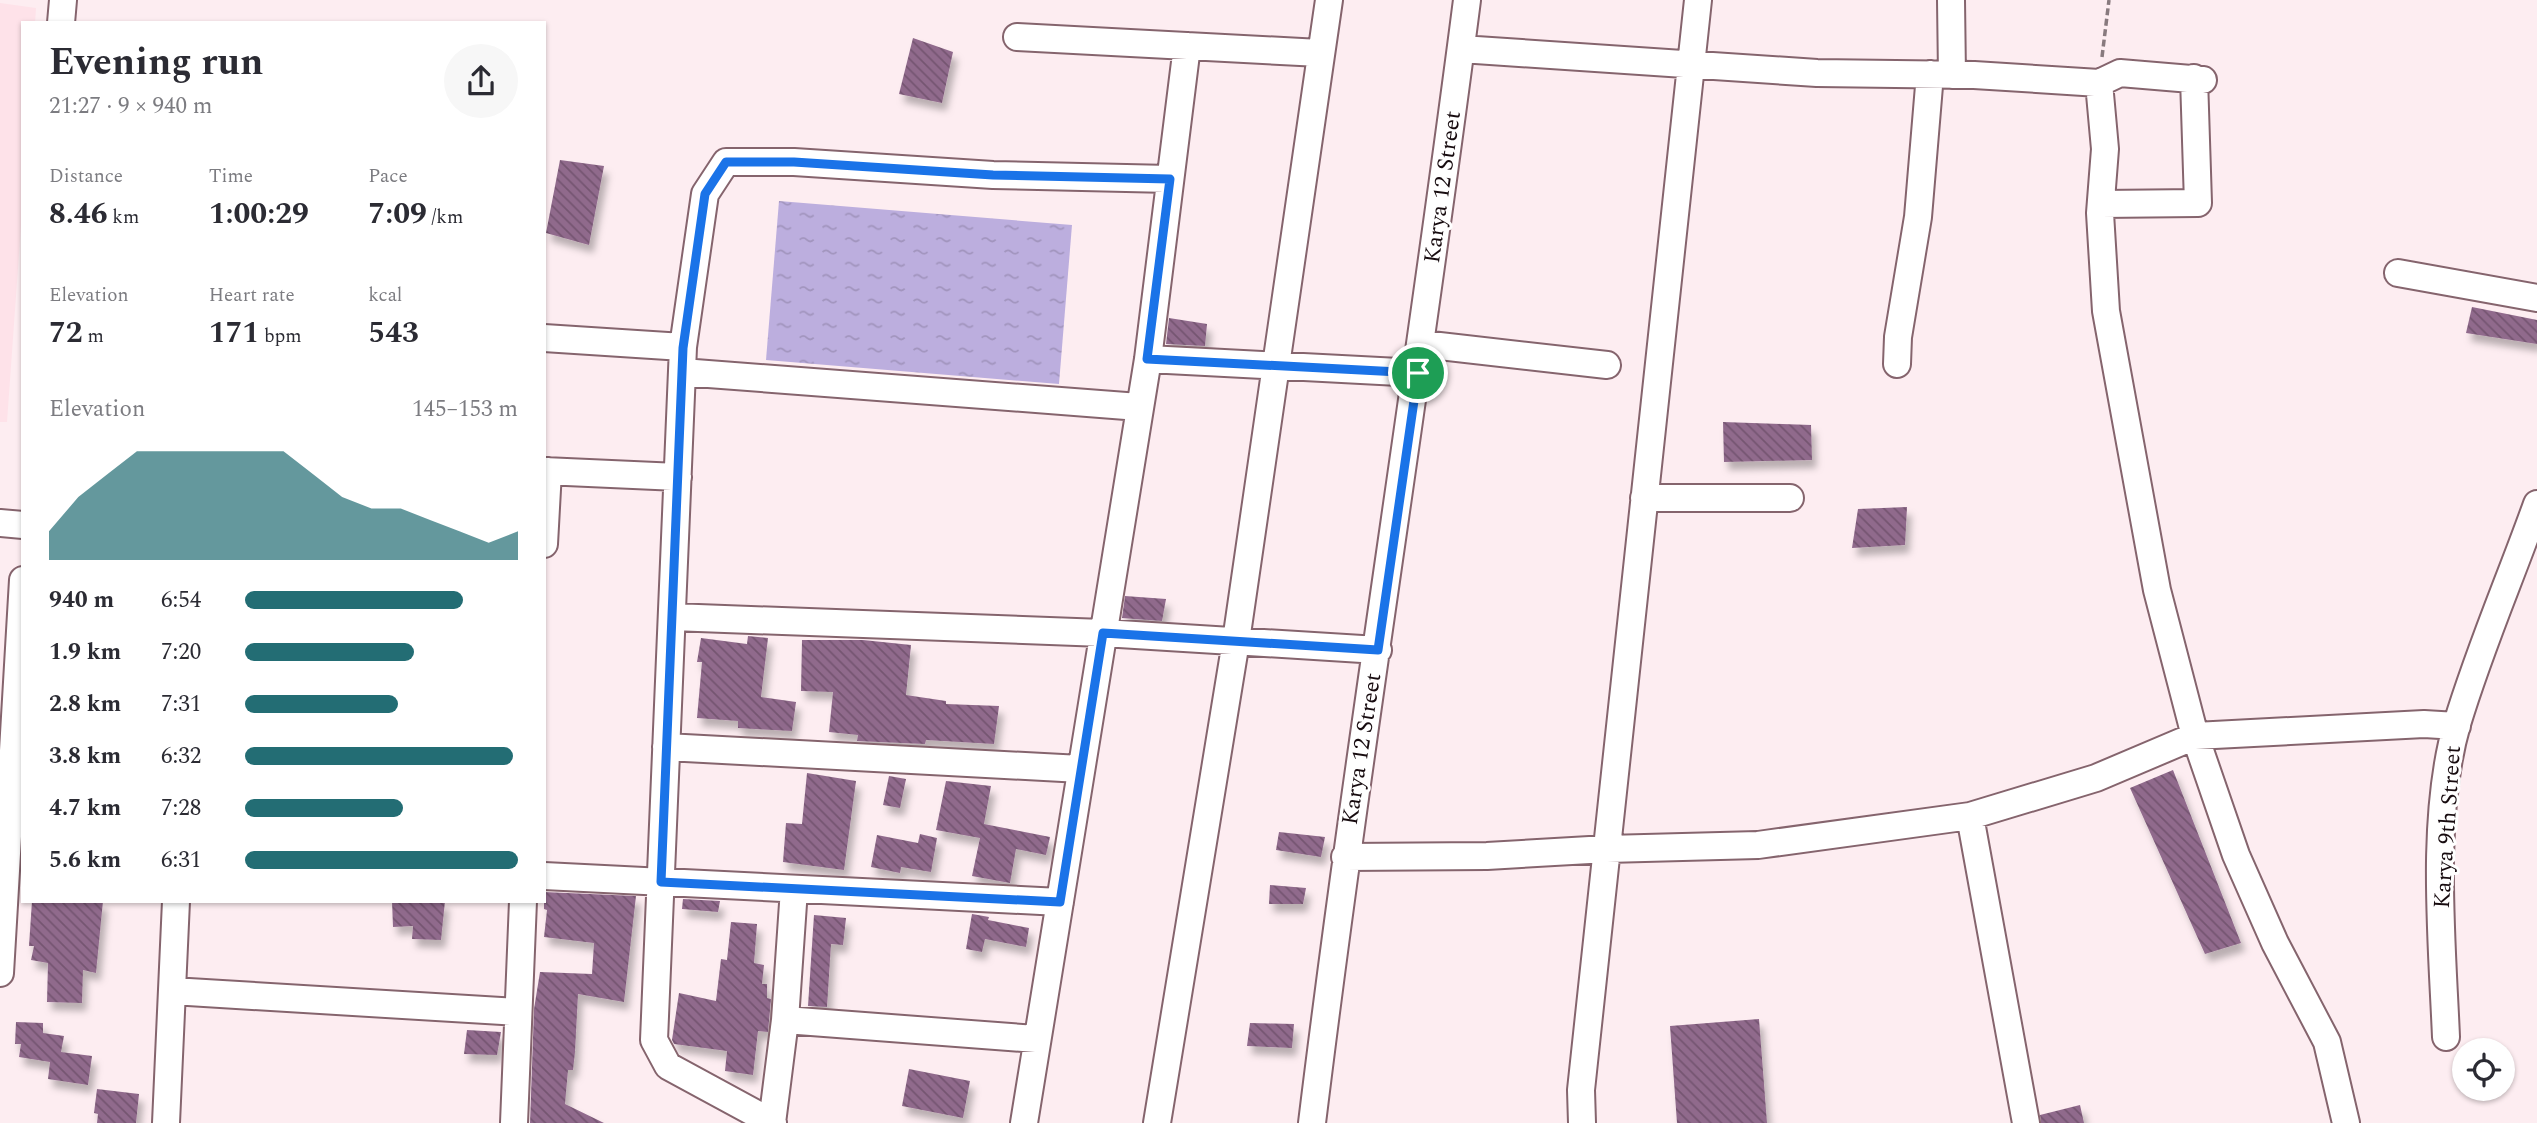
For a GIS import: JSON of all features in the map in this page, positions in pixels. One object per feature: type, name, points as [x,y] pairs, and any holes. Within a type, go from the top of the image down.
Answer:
[{"type":"street","points":[[61,21],[63,0]]},
{"type":"street","points":[[1157,1123],[1236,641],[1329,0]]},
{"type":"street","name":"Karya 12 Street","points":[[1312,1123],[1345,857],[1418,373],[1467,0]]},
{"type":"street","points":[[1582,1123],[1581,1090],[1698,0]]},
{"type":"street","points":[[1897,364],[1898,337],[1951,0]]},
{"type":"street","points":[[1017,37],[1320,53]]},
{"type":"street","points":[[1024,1123],[1147,359],[1187,46]]},
{"type":"street","points":[[1461,49],[1817,74],[1941,75],[2099,83],[2120,73],[2199,79],[2198,203],[2101,204]]},
{"type":"street","points":[[2099,83],[2105,149],[2101,204],[2106,311],[2157,590],[2195,736],[2242,868],[2275,943],[2327,1042],[2346,1123]]},
{"type":"street","points":[[794,889],[785,1020],[772,1123],[668,1066],[654,1040],[683,360],[705,194],[726,162],[794,162],[993,175],[1170,179]]},
{"type":"street","points":[[2398,273],[2537,298]]},
{"type":"street","points":[[546,338],[683,360],[1139,407]]},
{"type":"street","points":[[1422,344],[1607,365]]},
{"type":"street","points":[[1147,359],[1418,373]]},
{"type":"street","points":[[546,471],[678,477]]},
{"type":"street","points":[[1644,498],[1790,498]]},
{"type":"street","name":"Karya 9th Street","points":[[2446,1037],[2440,875],[2447,783],[2457,726],[2537,504]]},
{"type":"street","points":[[0,523],[21,525]]},
{"type":"street","points":[[672,617],[1103,633],[1378,650]]},
{"type":"street","points":[[0,973],[10,878],[21,626]]},
{"type":"street","points":[[1345,857],[1487,856],[1607,849],[1758,845],[1970,816],[2096,778],[2195,736],[2424,724],[2457,726]]},
{"type":"street","points":[[666,747],[1082,769]]},
{"type":"street","points":[[1970,816],[2026,1123]]},
{"type":"street","points":[[546,876],[1060,902]]},
{"type":"street","points":[[167,1123],[176,903]]},
{"type":"street","points":[[514,1123],[523,903]]},
{"type":"street","points":[[172,991],[517,1012]]},
{"type":"street","points":[[785,1020],[1036,1039]]},
{"type":"path","points":[[2099,83],[2109,0]]},
{"type":"shaded area","points":[[0,3],[36,8],[35,21],[21,21],[21,226],[7,422],[0,422]]},
{"type":"water","points":[[779,201],[1072,225],[1059,384],[766,360]]},
{"type":"building","points":[[913,38],[953,52],[942,103],[899,94]]},
{"type":"building","points":[[560,160],[604,166],[589,245],[546,233]]},
{"type":"building","points":[[2472,307],[2537,320],[2537,344],[2466,333]]},
{"type":"building","points":[[1169,318],[1207,324],[1205,346],[1166,344]]},
{"type":"building","points":[[1723,422],[1811,425],[1812,460],[1724,462]]},
{"type":"building","points":[[1907,507],[1905,545],[1852,548],[1858,509]]},
{"type":"building","points":[[1125,596],[1166,599],[1162,621],[1122,618]]},
{"type":"building","points":[[748,636],[768,638],[761,697],[796,702],[792,731],[738,728],[738,721],[697,718],[702,662],[697,662],[701,638],[747,644]]},
{"type":"building","points":[[802,640],[863,640],[911,645],[906,695],[946,701],[946,704],[999,706],[994,744],[926,740],[925,744],[857,741],[858,735],[829,732],[833,692],[801,691]]},
{"type":"building","points":[[2173,770],[2241,943],[2205,954],[2130,788]]},
{"type":"building","points":[[807,773],[856,781],[844,870],[783,862],[786,823],[802,824]]},
{"type":"building","points":[[889,776],[906,779],[900,808],[883,805]]},
{"type":"building","points":[[946,781],[991,786],[984,824],[1050,837],[1046,855],[1016,849],[1010,883],[972,876],[980,838],[936,830]]},
{"type":"building","points":[[1279,832],[1325,837],[1321,857],[1276,850]]},
{"type":"building","points":[[920,834],[937,838],[931,872],[901,867],[900,873],[871,867],[877,835],[918,843]]},
{"type":"building","points":[[1270,885],[1306,888],[1303,904],[1269,904]]},
{"type":"building","points":[[546,892],[636,896],[624,1002],[578,994],[573,1070],[568,1070],[565,1104],[604,1123],[530,1123],[534,1009],[540,972],[592,974],[594,943],[544,937],[547,910],[544,909]]},
{"type":"building","points":[[683,899],[720,901],[718,912],[682,909]]},
{"type":"building","points":[[32,903],[103,903],[96,973],[83,970],[82,1003],[47,1002],[48,963],[31,960],[34,946],[29,946]]},
{"type":"building","points":[[392,903],[445,903],[441,940],[412,939],[413,926],[393,927]]},
{"type":"building","points":[[972,914],[1029,928],[1026,947],[985,939],[982,952],[966,949]]},
{"type":"building","points":[[814,915],[846,918],[843,945],[831,944],[827,1007],[808,1006]]},
{"type":"building","points":[[731,922],[757,924],[754,963],[764,965],[762,984],[767,984],[767,998],[771,999],[768,1032],[758,1031],[753,1075],[725,1071],[727,1051],[674,1044],[672,1040],[679,993],[716,1001],[721,959],[727,960]]},
{"type":"building","points":[[1759,1019],[1767,1123],[1677,1123],[1670,1026]]},
{"type":"building","points":[[16,1022],[43,1023],[43,1033],[64,1036],[61,1052],[92,1056],[88,1085],[48,1079],[50,1062],[19,1057],[21,1044],[15,1044]]},
{"type":"building","points":[[1250,1023],[1294,1024],[1292,1048],[1247,1046]]},
{"type":"building","points":[[467,1030],[501,1032],[497,1055],[464,1054]]},
{"type":"building","points":[[909,1069],[970,1081],[963,1118],[902,1106]]},
{"type":"building","points":[[97,1089],[139,1094],[136,1123],[97,1123],[98,1114],[94,1113]]},
{"type":"building","points":[[2080,1105],[2084,1123],[2041,1123],[2040,1115]]},
{"type":"route","points":[[726,162],[794,162],[993,175],[1170,179],[1147,359],[1418,373],[1378,650],[1103,633],[1060,902],[661,882],[683,348],[705,194],[726,162]]}]
